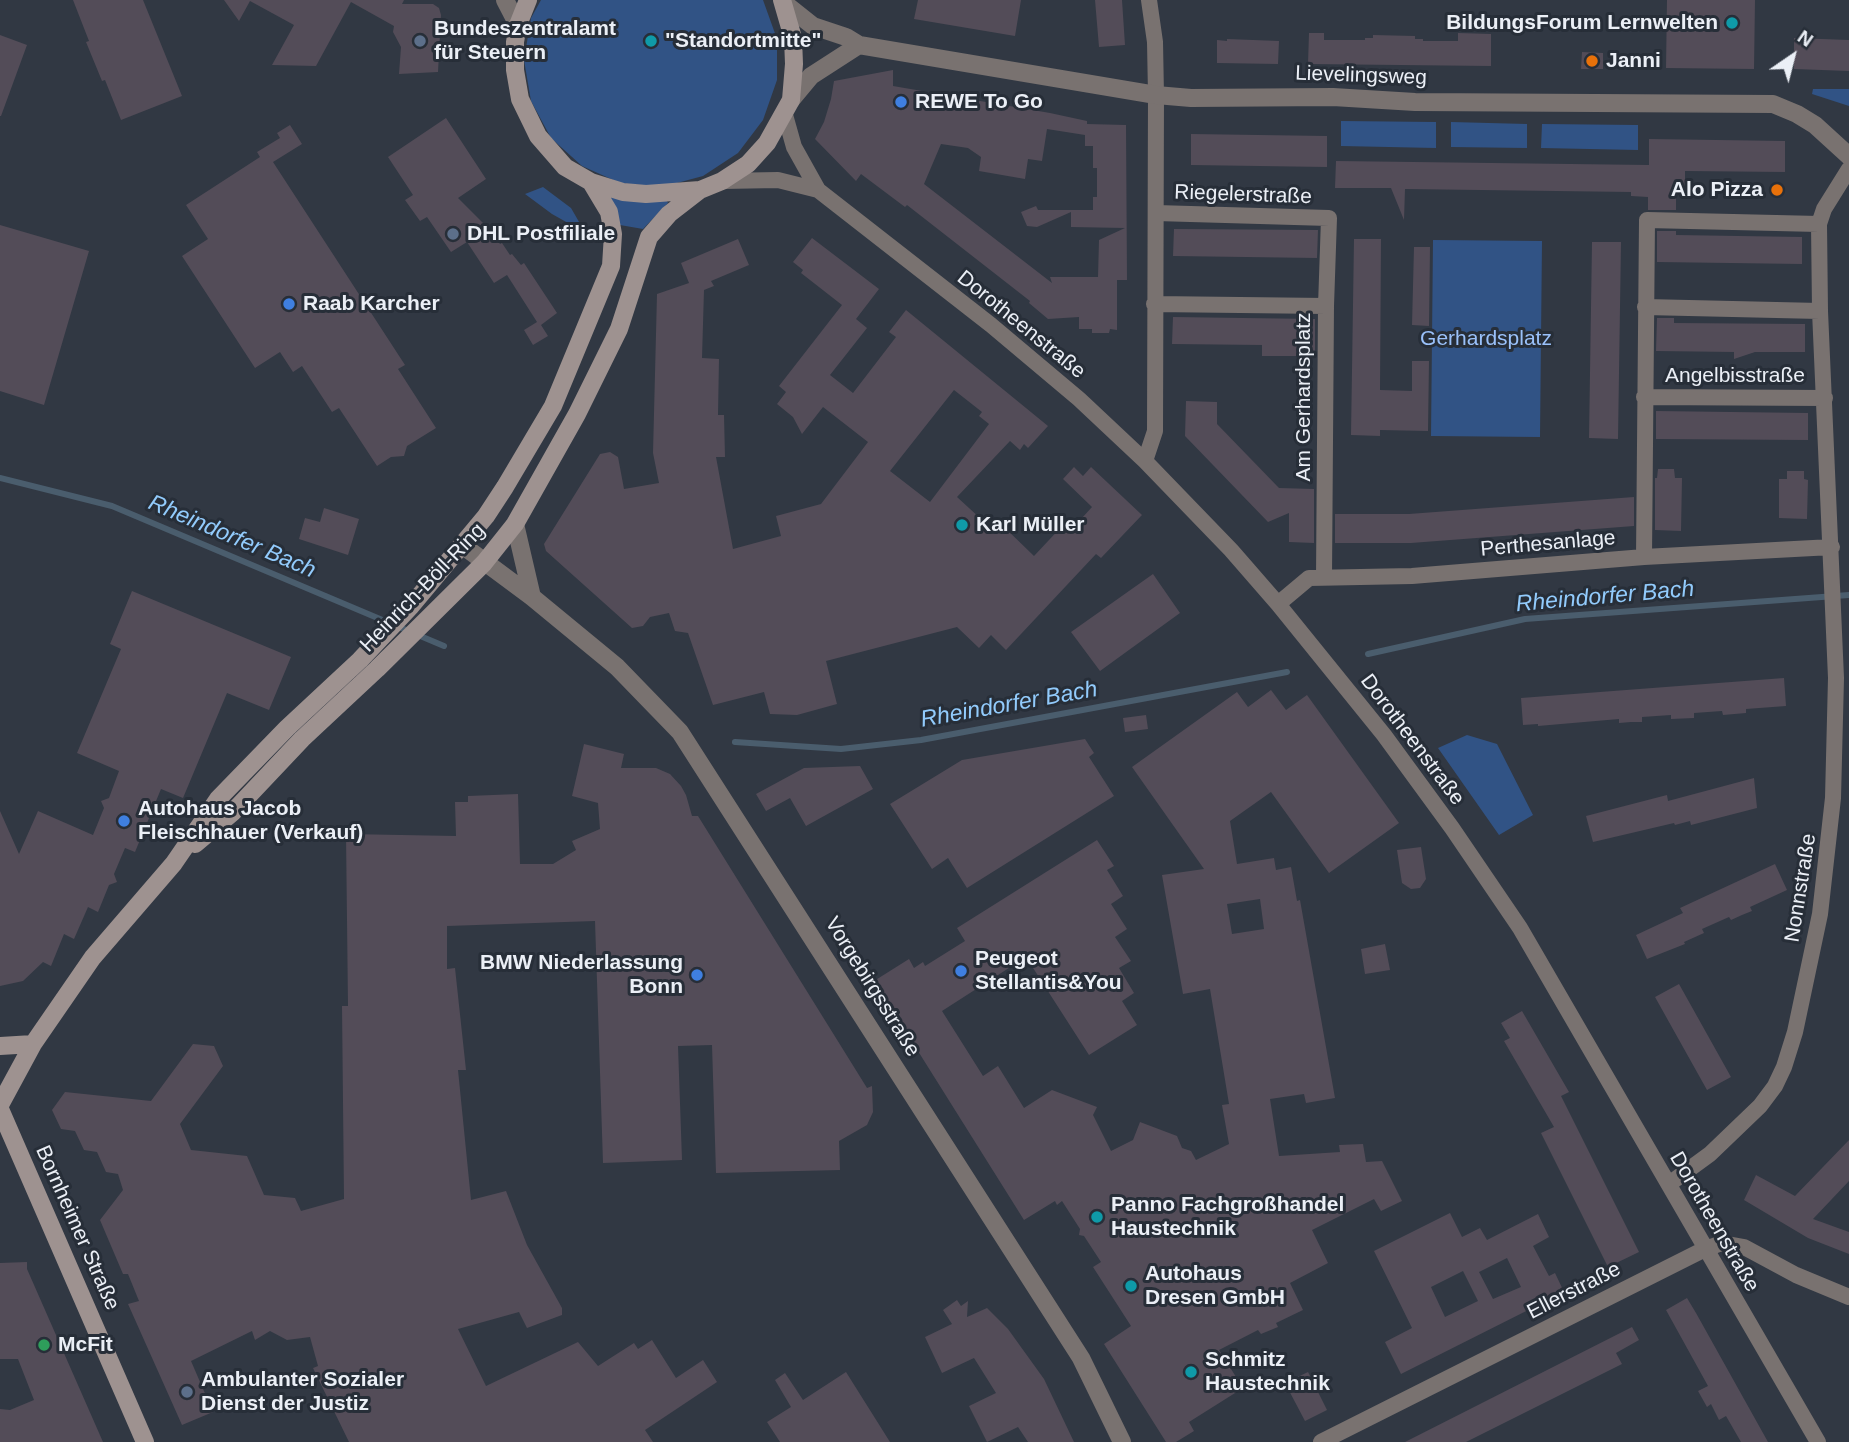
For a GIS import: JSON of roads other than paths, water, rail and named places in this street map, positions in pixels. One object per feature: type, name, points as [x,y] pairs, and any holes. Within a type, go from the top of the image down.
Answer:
[{"type":"main road","points":[[528,0],[518,25],[514,70],[520,99],[538,136],[565,167],[591,182],[623,192],[646,194],[700,190],[722,181],[748,164],[767,143],[788,107],[794,64],[793,38],[783,2]]},
{"type":"main road","name":"Heinrich-Böll-Ring","points":[[0,1107],[33,1044],[93,957],[174,863],[218,799],[287,728],[360,660],[411,606],[493,506],[553,406],[611,266],[613,234],[609,212],[591,182]]},
{"type":"main road","name":"Heinrich-Böll-Ring","points":[[174,863],[233,812],[302,739],[425,622],[484,563],[515,524],[577,414],[619,329],[649,237],[669,214],[700,190]]},
{"type":"main road","points":[[0,1046],[33,1044]]},
{"type":"main road","name":"Bornheimer Straße","points":[[0,1107],[145,1442]]},
{"type":"street","points":[[505,0],[518,25]]},
{"type":"street","name":"Riegelerstraße","points":[[1145,461],[1155,431],[1156,95],[1155,42],[1149,0]]},
{"type":"street","name":"Lievelingsweg","points":[[783,2],[813,26],[846,37],[859,45],[1156,95],[1191,98],[1333,97],[1415,102],[1773,104],[1815,125],[1849,156]]},
{"type":"street","points":[[788,107],[811,76],[859,45]]},
{"type":"street","name":"Dorotheenstraße","points":[[788,107],[794,147],[818,190],[991,325],[1079,399],[1145,461],[1231,550],[1384,735],[1487,878],[1552,982],[1818,1442]]},
{"type":"street","name":"Angelbisstraße","points":[[1832,547],[1820,311],[1819,224],[1824,209],[1849,169]]},
{"type":"street","name":"Dorotheenstraße","points":[[722,181],[778,180],[818,190]]},
{"type":"street","name":"Riegelerstraße","points":[[1156,214],[1329,218]]},
{"type":"street","name":"Am Gerhardsplatz","points":[[1324,577],[1329,218]]},
{"type":"street","points":[[1644,557],[1647,220],[1819,224]]},
{"type":"street","points":[[1154,304],[1326,306]]},
{"type":"street","points":[[1645,307],[1820,311]]},
{"type":"street","name":"Angelbisstraße","points":[[1644,397],[1825,398]]},
{"type":"street","points":[[515,524],[532,597]]},
{"type":"street","name":"Vorgebirgsstraße","points":[[462,545],[532,597],[617,667],[680,732],[1081,1358],[1124,1439]]},
{"type":"street","name":"Perthesanlage","points":[[1278,604],[1309,578],[1412,576],[1644,557],[1832,547]]},
{"type":"street","name":"Nonnstraße","points":[[1669,1184],[1710,1154],[1760,1106],[1775,1086],[1784,1067],[1795,1032],[1821,914],[1829,853],[1833,798],[1832,547]]},
{"type":"street","name":"Ellerstraße","points":[[1321,1442],[1705,1249],[1722,1243],[1744,1247],[1796,1275],[1849,1297]]},
{"type":"waterway","name":"Rheindorfer Bach","points":[[0,478],[112,506],[444,646]]},
{"type":"waterway","name":"Rheindorfer Bach","points":[[1368,654],[1525,619],[1849,595]]},
{"type":"waterway","name":"Rheindorfer Bach","points":[[735,742],[841,749],[921,740],[1287,672]]},
{"type":"place","name":"BildungsForum Lernwelten","points":[[1732,23]]},
{"type":"place","name":"Bundeszentralamt für Steuern","points":[[420,41]]},
{"type":"place","name":"\"Standortmitte\"","points":[[651,41]]},
{"type":"place","name":"Janni","points":[[1592,61]]},
{"type":"place","name":"REWE To Go","points":[[901,102]]},
{"type":"place","name":"Alo Pizza","points":[[1777,190]]},
{"type":"place","name":"DHL Postfiliale","points":[[453,234]]},
{"type":"place","name":"Raab Karcher","points":[[289,304]]},
{"type":"place","name":"Karl Müller","points":[[962,525]]},
{"type":"place","name":"Autohaus Jacob Fleischhauer (Verkauf)","points":[[124,821]]},
{"type":"place","name":"Peugeot Stellantis&You","points":[[961,971]]},
{"type":"place","name":"BMW Niederlassung Bonn","points":[[697,975]]},
{"type":"place","name":"Panno Fachgroßhandel Haustechnik","points":[[1097,1217]]},
{"type":"place","name":"Autohaus Dresen GmbH","points":[[1131,1286]]},
{"type":"place","name":"McFit","points":[[44,1345]]},
{"type":"place","name":"Schmitz Haustechnik","points":[[1191,1372]]},
{"type":"place","name":"Ambulanter Sozialer Dienst der Justiz","points":[[187,1392]]},
{"type":"park label","name":"Gerhardsplatz","points":[[1486,339]]}]
